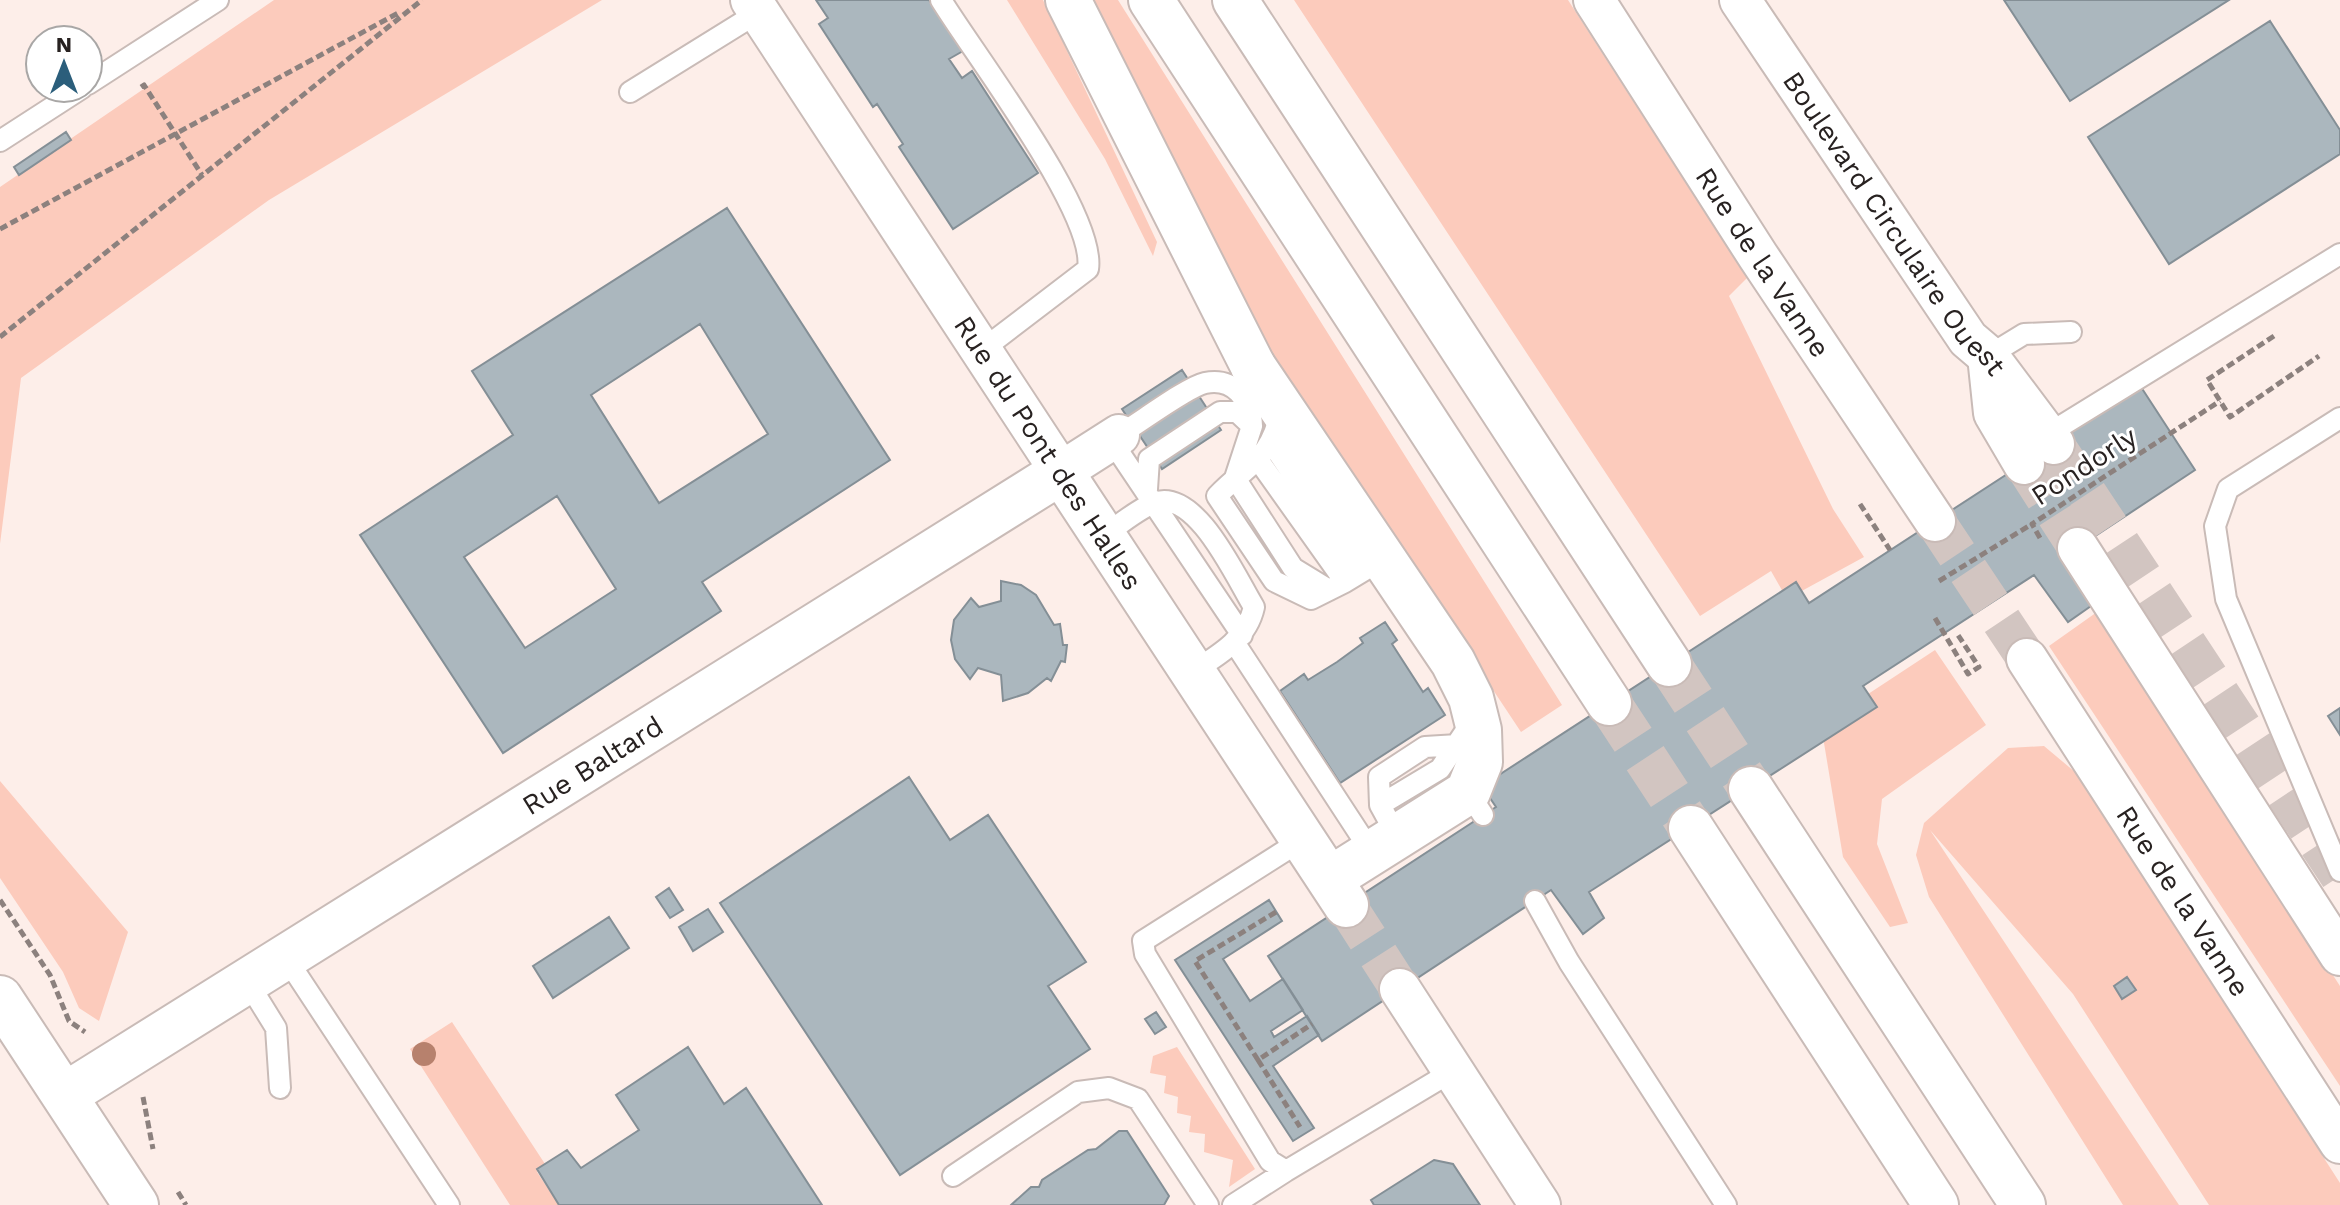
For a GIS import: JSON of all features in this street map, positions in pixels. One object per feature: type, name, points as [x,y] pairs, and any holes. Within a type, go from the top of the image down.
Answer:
[{"type":"main road","points":[[1068,0],[1253,366],[1269,424],[1354,576],[1453,662],[1467,731],[1480,762],[1476,803],[1383,831]]},
{"type":"main road","points":[[1151,0],[1609,703]]},
{"type":"main road","points":[[1235,0],[1669,664]]},
{"type":"main road","name":"Rue du Pont des Halles","points":[[1061,472],[1338,892],[1383,831]]},
{"type":"main road","name":"Rue Baltard","points":[[65,1095],[1061,472]]},
{"type":"main road","points":[[1751,789],[2023,1205]]},
{"type":"main road","points":[[1691,828],[1936,1205]]},
{"type":"main road","points":[[0,998],[136,1205]]},
{"type":"street","name":"Rue de la Vanne","points":[[1594,0],[1758,256],[1935,521]]},
{"type":"street","name":"Boulevard Circulaire Ouest","points":[[1740,0],[1968,339],[1988,356],[2036,449]]},
{"type":"street","name":"Rue du Pont des Halles","points":[[755,6],[1061,472]]},
{"type":"street","name":"Rue Baltard","points":[[1061,472],[1119,435]]},
{"type":"street","points":[[2063,550],[2340,955]]},
{"type":"street","name":"Rue de la Vanne","points":[[2027,659],[2340,1143]]},
{"type":"street","points":[[1400,989],[1540,1205]]},
{"type":"lane","points":[[941,0],[1062,184],[1090,255],[1088,269],[982,350]]},
{"type":"lane","points":[[104,74],[216,1]]},
{"type":"lane","points":[[630,92],[755,6]]},
{"type":"lane","points":[[0,141],[57,104]]},
{"type":"lane","points":[[2036,449],[2340,254]]},
{"type":"lane","points":[[1988,356],[2024,334],[2071,332]]},
{"type":"lane","points":[[1269,424],[1251,412],[1240,393],[1231,386],[1202,383],[1119,435],[1121,455],[1151,496],[1238,638],[1383,831],[1440,769],[1467,731]]},
{"type":"lane","points":[[1151,496],[1149,459],[1220,412],[1237,412],[1269,424]]},
{"type":"lane","points":[[2340,418],[2228,489],[2215,526],[2226,599],[2340,871]]},
{"type":"lane","points":[[1259,461],[1354,576],[1311,599],[1274,581],[1217,496],[1259,461],[1269,424]]},
{"type":"lane","points":[[1235,478],[1269,424]]},
{"type":"lane","points":[[1102,537],[1151,496]]},
{"type":"lane","points":[[1151,496],[1172,501],[1201,521],[1254,607],[1250,624],[1238,638],[1192,672]]},
{"type":"lane","points":[[1286,1171],[1270,1161],[1145,954],[1143,941],[1302,840]]},
{"type":"lane","points":[[1535,901],[1569,962],[1726,1205]]},
{"type":"lane","points":[[286,958],[449,1205]]},
{"type":"lane","points":[[247,981],[276,1028],[280,1088]]},
{"type":"lane","points":[[1233,1205],[1453,1071]]},
{"type":"lane","points":[[953,1176],[1078,1092],[1109,1088],[1138,1099],[1208,1205]]},
{"type":"path","points":[[0,229],[422,0]]},
{"type":"path","points":[[0,337],[412,5]]},
{"type":"path","points":[[150,95],[202,175]]},
{"type":"path","points":[[2279,332],[2207,380],[2230,417],[2319,356]]},
{"type":"path","name":"Pondorly","points":[[2063,550],[2032,524],[2220,401]]},
{"type":"path","points":[[1860,504],[1890,550]]},
{"type":"path","points":[[1939,581],[2032,524]]},
{"type":"path","points":[[1935,618],[1968,674],[1979,667],[1958,635]]},
{"type":"path","points":[[1276,912],[1195,961],[1304,1134]]},
{"type":"path","points":[[1258,1060],[1312,1024]]},
{"type":"shaded area","points":[[274,0],[602,0],[269,200],[21,378],[0,544],[0,187]]},
{"type":"shaded area","points":[[1007,0],[1043,0],[1157,242],[1153,256],[1105,159]]},
{"type":"shaded area","points":[[1095,0],[1118,0],[1562,705],[1521,732],[1270,354],[1092,18]]},
{"type":"shaded area","points":[[1294,0],[1568,0],[1747,278],[1729,296],[1833,509],[1864,557],[1787,599],[1771,571],[1700,616]]},
{"type":"shaded area","points":[[2097,612],[2340,986],[2340,1086],[2049,646]]},
{"type":"shaded area","points":[[1935,650],[1986,725],[1882,799],[1877,844],[1908,923],[1890,927],[1843,857],[1821,725]]},
{"type":"shaded area","points":[[2044,746],[2075,772],[2340,1183],[2340,1205],[2209,1205],[2073,994],[1930,830],[2179,1205],[2123,1205],[1929,897],[1916,855],[1924,823],[2008,748]]},
{"type":"shaded area","points":[[0,781],[128,932],[99,1021],[79,1008],[63,972],[0,878]]},
{"type":"shaded area","points":[[452,1022],[545,1164],[537,1172],[559,1205],[510,1205],[410,1049]]},
{"type":"shaded area","points":[[1177,1047],[1255,1169],[1229,1187],[1233,1160],[1204,1152],[1205,1134],[1189,1132],[1191,1116],[1177,1113],[1178,1097],[1164,1093],[1166,1076],[1150,1073],[1153,1056]]},
{"type":"building","points":[[816,0],[929,0],[963,51],[949,59],[962,78],[972,71],[1038,173],[953,229],[899,147],[903,144],[877,104],[873,107],[819,24],[828,18]]},
{"type":"building","points":[[2004,0],[2229,0],[2070,101]]},
{"type":"building","points":[[2270,21],[2340,130],[2340,154],[2169,264],[2088,137]]},
{"type":"building","points":[[66,132],[71,140],[19,175],[14,167]]},
{"type":"building","points":[[727,208],[890,460],[702,582],[721,611],[503,753],[360,535],[513,435],[472,371]],"holes":[[[700,324],[768,434],[659,503],[591,395]],[[557,496],[616,589],[525,648],[464,557]]]},
{"type":"building","points":[[1182,370],[1221,430],[1162,469],[1122,409]]},
{"type":"building","points":[[2141,387],[2195,470],[2062,558],[2091,606],[2068,622],[2034,575],[1863,686],[1877,707],[1589,892],[1604,918],[1583,934],[1551,890],[1322,1041],[1268,956],[1496,807],[1482,786],[1796,582],[1809,603]]},
{"type":"building","points":[[1001,581],[1021,585],[1036,595],[1054,625],[1060,624],[1063,645],[1067,645],[1065,662],[1061,661],[1051,681],[1047,678],[1028,693],[1003,701],[1001,675],[978,668],[970,679],[955,659],[951,640],[954,620],[971,598],[979,607],[1001,601]]},
{"type":"building","points":[[1385,622],[1397,640],[1392,644],[1423,692],[1428,688],[1445,715],[1340,783],[1280,691],[1304,674],[1308,680],[1337,662],[1363,643],[1360,638]]},
{"type":"building","points":[[2340,708],[2340,735],[2328,716]]},
{"type":"building","points":[[909,777],[950,840],[988,815],[1086,962],[1048,986],[1090,1049],[900,1175],[720,903]]},
{"type":"building","points":[[669,888],[683,910],[670,918],[656,897]]},
{"type":"building","points":[[1269,900],[1282,921],[1223,959],[1250,1001],[1283,979],[1303,1010],[1271,1031],[1274,1037],[1307,1016],[1319,1035],[1273,1066],[1314,1128],[1293,1141],[1175,960]]},
{"type":"building","points":[[708,909],[723,932],[693,951],[679,927]]},
{"type":"building","points":[[609,917],[629,948],[553,998],[533,966]]},
{"type":"building","points":[[2127,977],[2136,990],[2122,999],[2114,986]]},
{"type":"building","points":[[1156,1012],[1166,1027],[1155,1034],[1145,1019]]},
{"type":"building","points":[[688,1047],[724,1104],[746,1088],[822,1205],[559,1205],[537,1169],[567,1150],[581,1168],[639,1130],[616,1095]]},
{"type":"building","points":[[1119,1131],[1127,1131],[1169,1196],[1164,1205],[1011,1205],[1031,1187],[1039,1187],[1042,1180],[1088,1150],[1096,1149]]},
{"type":"building","points":[[1434,1160],[1453,1164],[1480,1205],[1374,1205],[1371,1200]]},
{"type":"tunnel","points":[[2054,444],[2340,876]]},
{"type":"tunnel","points":[[2024,464],[2078,548]]},
{"type":"tunnel","points":[[1935,521],[2027,659]]},
{"type":"tunnel","points":[[1669,664],[1751,789]]},
{"type":"tunnel","points":[[1609,703],[1691,828]]},
{"type":"tunnel","points":[[1346,905],[1400,989]]}]
